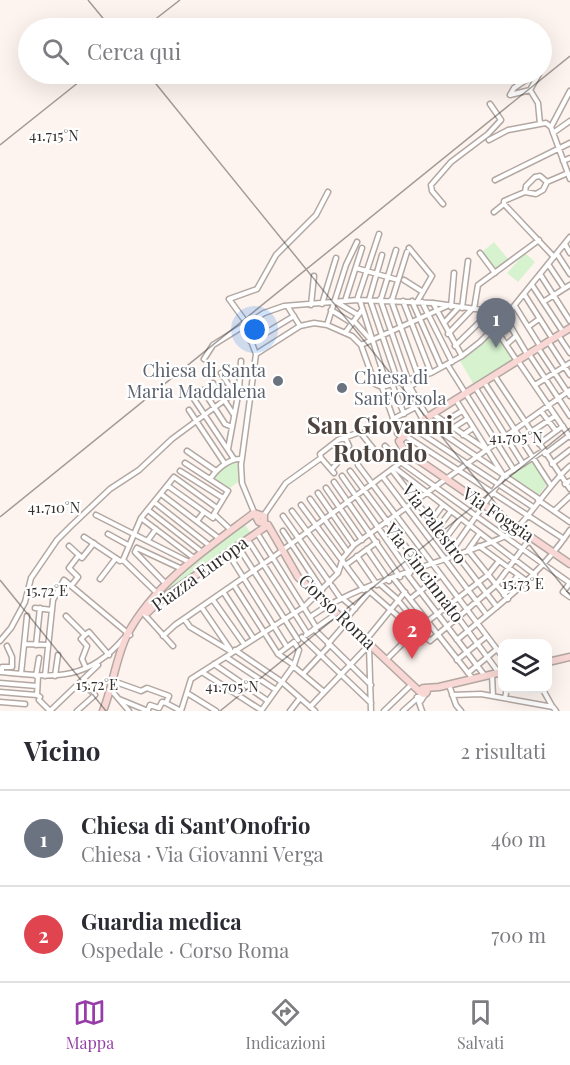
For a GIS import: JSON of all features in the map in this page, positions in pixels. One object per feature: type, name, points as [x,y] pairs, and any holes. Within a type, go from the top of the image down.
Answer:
[{"type":"main road","points":[[400,437],[561,333]]},
{"type":"main road","name":"Via Foggia","points":[[400,437],[412,455],[570,564]]},
{"type":"main road","name":"Piazza Europa","points":[[158,599],[167,585],[202,552],[231,530],[262,520]]},
{"type":"main road","name":"Piazza Europa","points":[[102,711],[129,634],[145,613],[158,599],[262,520]]},
{"type":"main road","name":"Corso Roma","points":[[262,520],[275,537],[298,577],[319,592],[336,614],[424,692]]},
{"type":"main road","points":[[552,661],[570,657]]},
{"type":"main road","points":[[424,692],[495,674]]},
{"type":"street","points":[[522,84],[509,93],[530,90]]},
{"type":"street","points":[[530,90],[533,84]]},
{"type":"street","points":[[530,90],[538,103],[540,124]]},
{"type":"street","points":[[551,127],[570,91]]},
{"type":"street","points":[[443,204],[430,185],[461,153],[496,127],[501,120],[500,115],[490,104]]},
{"type":"street","points":[[554,133],[570,121]]},
{"type":"street","points":[[489,140],[508,130],[546,123],[554,133],[570,179]]},
{"type":"street","points":[[495,180],[570,143]]},
{"type":"street","points":[[563,160],[570,159]]},
{"type":"street","points":[[494,212],[504,204],[504,201],[525,192],[536,194],[543,190],[547,182],[568,173]]},
{"type":"street","points":[[525,192],[525,186],[534,177],[540,176],[547,182]]},
{"type":"street","points":[[328,192],[316,215],[276,255],[257,289],[238,298],[230,299],[245,321],[256,354],[241,459],[242,483],[262,520],[286,483],[321,458],[320,454],[345,437],[360,432],[376,452]]},
{"type":"street","points":[[504,204],[555,255],[570,274]]},
{"type":"street","points":[[379,234],[359,301],[387,385],[393,419],[400,437],[564,539]]},
{"type":"street","points":[[487,450],[444,422],[427,418],[410,387],[462,356],[506,317],[570,237]]},
{"type":"street","points":[[448,334],[473,309],[478,285],[539,240]]},
{"type":"street","points":[[327,325],[352,248],[357,242]]},
{"type":"street","points":[[564,244],[570,253]]},
{"type":"street","points":[[345,301],[362,248]]},
{"type":"street","points":[[396,250],[380,299],[407,380],[406,388],[416,407],[477,458],[570,522]]},
{"type":"street","points":[[419,378],[392,300],[401,280],[408,250],[432,276],[417,302],[420,318],[441,368]]},
{"type":"street","points":[[480,253],[495,273]]},
{"type":"street","points":[[382,255],[370,300],[398,382]]},
{"type":"street","points":[[322,304],[336,258]]},
{"type":"street","points":[[444,324],[460,308],[468,261]]},
{"type":"street","points":[[549,264],[564,289]]},
{"type":"street","points":[[356,268],[401,280],[423,292]]},
{"type":"street","points":[[449,306],[454,273]]},
{"type":"street","points":[[540,274],[570,321]]},
{"type":"street","points":[[311,305],[314,276]]},
{"type":"street","points":[[532,285],[561,333],[570,353]]},
{"type":"street","points":[[543,302],[570,285]]},
{"type":"street","points":[[524,294],[540,318],[561,333],[564,366],[570,375]]},
{"type":"street","points":[[204,359],[213,345],[245,325],[264,314],[288,307],[380,299],[473,309],[506,317],[516,336],[570,416]]},
{"type":"street","points":[[403,301],[431,373]]},
{"type":"street","points":[[335,302],[358,315]]},
{"type":"street","points":[[417,302],[428,315],[466,393],[514,470]]},
{"type":"street","points":[[433,303],[462,356]]},
{"type":"street","points":[[361,345],[449,306]]},
{"type":"street","points":[[119,699],[148,710],[150,705],[159,708],[162,702],[181,711],[188,684],[244,644],[304,607],[331,584],[347,551],[354,545],[569,393],[554,373],[515,306]]},
{"type":"street","points":[[288,307],[300,326]]},
{"type":"street","points":[[345,333],[363,309]]},
{"type":"street","points":[[331,310],[353,322],[371,339]]},
{"type":"street","points":[[455,346],[490,312]]},
{"type":"street","points":[[251,342],[294,316]]},
{"type":"street","points":[[528,327],[540,318]]},
{"type":"street","points":[[256,354],[300,326],[314,323],[327,325],[345,333],[361,345],[375,384],[387,385],[419,378],[450,363]]},
{"type":"street","points":[[453,549],[504,476],[570,436],[499,334]]},
{"type":"street","points":[[507,344],[516,336]]},
{"type":"street","points":[[228,449],[239,390],[241,361]]},
{"type":"street","points":[[535,385],[570,363]]},
{"type":"street","points":[[221,373],[234,393]]},
{"type":"street","points":[[494,375],[558,475],[570,489]]},
{"type":"street","points":[[484,382],[550,484]]},
{"type":"street","points":[[213,383],[234,415]]},
{"type":"street","points":[[387,385],[404,414]]},
{"type":"street","points":[[475,387],[523,464]]},
{"type":"street","points":[[1,639],[25,602],[31,578],[57,540],[110,489],[139,470],[159,449],[234,393],[252,388]]},
{"type":"street","points":[[203,390],[225,424],[232,428]]},
{"type":"street","points":[[194,399],[234,459]]},
{"type":"street","points":[[456,399],[504,476]]},
{"type":"street","points":[[393,419],[416,407]]},
{"type":"street","points":[[189,410],[225,464]]},
{"type":"street","points":[[444,422],[462,411]]},
{"type":"street","points":[[541,411],[556,431]]},
{"type":"street","points":[[531,432],[555,416]]},
{"type":"street","points":[[453,428],[467,419]]},
{"type":"street","points":[[539,444],[563,426]]},
{"type":"street","points":[[413,428],[533,507]]},
{"type":"street","points":[[463,435],[473,428]]},
{"type":"street","points":[[321,458],[333,471],[347,452],[345,449],[349,446],[345,437]]},
{"type":"street","points":[[385,446],[402,463],[570,583],[563,592],[570,597]]},
{"type":"street","points":[[552,464],[570,450]]},
{"type":"street","points":[[187,451],[216,471]]},
{"type":"street","points":[[163,636],[175,625],[349,503],[412,455]]},
{"type":"street","points":[[210,479],[225,464],[234,459],[241,459]]},
{"type":"street","points":[[168,486],[213,518],[228,491],[185,463]]},
{"type":"street","points":[[358,465],[497,649],[468,673]]},
{"type":"street","points":[[310,617],[341,598],[511,534],[550,484],[570,465]]},
{"type":"street","points":[[393,469],[535,574]]},
{"type":"street","name":"Via Palestro","points":[[393,469],[497,607]]},
{"type":"street","points":[[180,471],[223,498]]},
{"type":"street","name":"Via Cincinnato","points":[[350,471],[386,523],[487,657],[495,674]]},
{"type":"street","points":[[342,476],[420,591],[439,613],[457,640],[477,665],[495,674],[494,696]]},
{"type":"street","points":[[123,560],[141,519],[174,477],[217,508]]},
{"type":"street","points":[[383,477],[487,615]]},
{"type":"street","points":[[565,484],[570,481]]},
{"type":"street","points":[[334,482],[400,577]]},
{"type":"street","points":[[326,488],[362,540]]},
{"type":"street","points":[[318,493],[354,545]]},
{"type":"street","points":[[160,494],[220,539]]},
{"type":"street","points":[[554,511],[570,496]]},
{"type":"street","points":[[310,499],[347,551]]},
{"type":"street","points":[[154,502],[210,546]]},
{"type":"street","points":[[301,505],[367,590],[430,641],[496,585],[531,537]]},
{"type":"street","points":[[430,520],[443,505]]},
{"type":"street","points":[[148,510],[202,552]]},
{"type":"street","points":[[292,511],[338,573]]},
{"type":"street","points":[[437,529],[451,511]]},
{"type":"street","points":[[197,521],[204,512]]},
{"type":"street","points":[[214,514],[231,530]]},
{"type":"street","points":[[96,515],[192,560]]},
{"type":"street","points":[[283,516],[341,598],[355,609]]},
{"type":"street","points":[[141,519],[192,560]]},
{"type":"street","points":[[445,539],[460,519]]},
{"type":"street","points":[[275,537],[290,526]]},
{"type":"street","points":[[148,540],[156,529]]},
{"type":"street","points":[[457,640],[528,582],[544,566],[570,530]]},
{"type":"street","points":[[283,531],[319,592]]},
{"type":"street","points":[[468,550],[480,533]]},
{"type":"street","points":[[108,534],[128,545]]},
{"type":"street","points":[[259,536],[315,628],[371,685]]},
{"type":"street","points":[[84,537],[116,558],[123,560],[158,599]]},
{"type":"street","points":[[347,564],[377,542]]},
{"type":"street","points":[[69,546],[82,558],[94,543]]},
{"type":"street","points":[[250,543],[307,633]]},
{"type":"street","points":[[479,546],[528,582]]},
{"type":"street","points":[[167,585],[135,552],[137,548],[182,569]]},
{"type":"street","points":[[367,549],[389,581]]},
{"type":"street","points":[[468,550],[508,599]]},
{"type":"street","points":[[241,551],[298,640],[321,655],[371,703]]},
{"type":"street","points":[[71,586],[78,577],[69,567],[79,555]]},
{"type":"street","points":[[357,556],[378,585],[398,601],[418,629]]},
{"type":"street","points":[[100,579],[116,558]]},
{"type":"street","points":[[231,558],[287,647]]},
{"type":"street","points":[[387,659],[418,629],[488,575],[499,561]]},
{"type":"street","points":[[410,598],[441,575]]},
{"type":"street","points":[[504,595],[518,575]]},
{"type":"street","points":[[394,579],[473,679]]},
{"type":"street","points":[[39,658],[37,686],[39,697],[50,711],[129,634],[64,580],[55,592],[45,676]]},
{"type":"street","points":[[234,585],[278,654],[324,692]]},
{"type":"street","points":[[303,674],[321,655],[367,590]]},
{"type":"street","points":[[224,592],[254,639]]},
{"type":"street","points":[[310,706],[350,666],[405,592]]},
{"type":"street","points":[[213,600],[244,644]]},
{"type":"street","points":[[36,645],[37,608],[52,610]]},
{"type":"street","points":[[202,608],[234,651]]},
{"type":"street","points":[[145,613],[173,646]]},
{"type":"street","points":[[278,654],[336,614]]},
{"type":"street","points":[[21,674],[27,616]]},
{"type":"street","points":[[66,616],[85,635]]},
{"type":"street","points":[[185,620],[190,627],[234,651],[282,682],[315,711]]},
{"type":"street","points":[[86,668],[82,659],[87,646],[81,639],[89,632],[109,655]]},
{"type":"street","points":[[458,660],[487,636]]},
{"type":"street","points":[[202,672],[261,711],[293,665],[299,650],[298,640]]},
{"type":"street","points":[[368,643],[371,711]]},
{"type":"street","points":[[25,644],[48,645]]},
{"type":"street","points":[[7,646],[12,657],[12,667],[2,667],[1,672],[56,676],[101,662]]},
{"type":"street","points":[[114,650],[123,648]]},
{"type":"street","points":[[56,676],[58,655]]},
{"type":"street","points":[[225,657],[276,690]]},
{"type":"street","points":[[214,664],[268,701]]},
{"type":"street","points":[[113,681],[141,691],[147,688],[169,696],[166,703]]},
{"type":"street","points":[[77,711],[94,695],[82,682]]},
{"type":"street","points":[[0,683],[37,686]]},
{"type":"street","points":[[384,711],[413,683]]},
{"type":"street","points":[[449,685],[461,711]]},
{"type":"street","points":[[111,690],[129,711]]},
{"type":"street","points":[[0,692],[39,697]]},
{"type":"street","points":[[422,711],[421,702],[424,692]]},
{"type":"street","points":[[403,711],[424,692]]},
{"type":"street","points":[[187,693],[216,711]]},
{"type":"street","points":[[505,698],[506,693]]},
{"type":"street","points":[[545,693],[554,709]]},
{"type":"street","points":[[452,695],[482,694],[554,709]]},
{"type":"street","points":[[290,711],[300,698]]},
{"type":"street","points":[[0,702],[25,704]]},
{"type":"green space","points":[[494,242],[509,260],[497,270],[482,252]]},
{"type":"green space","points":[[525,253],[535,262],[518,282],[507,273]]},
{"type":"green space","points":[[494,330],[514,360],[474,385],[459,359]]},
{"type":"green space","points":[[242,456],[242,483],[238,482],[227,490],[210,477],[224,463]]},
{"type":"green space","points":[[532,461],[547,484],[538,496],[509,476]]},
{"type":"green space","points":[[243,522],[253,536],[163,598],[160,592],[182,569]]},
{"type":"place","name":"Chiesa di Sant'Onofrio","points":[[496,348]]},
{"type":"place","name":"Chiesa di Santa Maria Maddalena","points":[[278,381]]},
{"type":"place","name":"Chiesa di Sant'Orsola","points":[[342,388]]},
{"type":"place","name":"Guardia medica","points":[[412,659]]},
{"type":"district","name":"San Giovanni Rotondo","points":[[380,440]]}]
